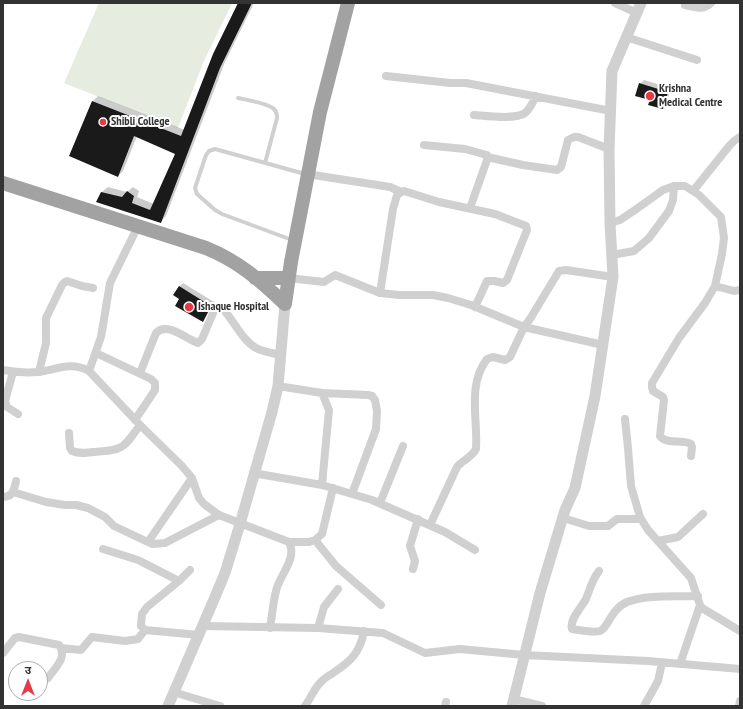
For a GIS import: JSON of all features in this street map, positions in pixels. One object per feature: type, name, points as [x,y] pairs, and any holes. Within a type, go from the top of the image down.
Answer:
[{"type":"highway","points":[[284,304],[307,174],[320,112],[348,3]]},
{"type":"highway","points":[[3,183],[206,248],[241,266],[284,304]]},
{"type":"highway","points":[[255,278],[288,278]]},
{"type":"street","points":[[542,706],[512,702],[540,593],[563,518],[575,488],[595,396],[603,345],[613,277],[610,223],[609,149],[612,71],[639,8],[615,3]]},
{"type":"street","points":[[685,5],[701,8],[706,7],[711,3]]},
{"type":"street","points":[[626,37],[697,60]]},
{"type":"street","points":[[386,76],[466,83],[610,111]]},
{"type":"street","points":[[474,115],[518,117],[529,109],[536,96]]},
{"type":"street","points":[[424,145],[465,149],[484,154],[488,157],[523,165],[557,170],[561,167],[570,137],[578,137],[609,149]]},
{"type":"street","points":[[693,191],[734,141],[740,137]]},
{"type":"street","points":[[470,208],[488,157]]},
{"type":"street","points":[[307,174],[393,188],[401,192],[410,192],[438,202],[495,214],[523,224],[527,229],[507,280],[503,283],[487,281],[475,307]]},
{"type":"street","points":[[610,223],[620,220],[663,190],[674,186],[685,186],[699,195],[720,217],[724,238],[715,286],[705,303],[664,361],[655,377],[652,388],[653,391],[663,397],[664,400],[660,436],[661,439],[666,441],[688,442],[692,447],[691,456]]},
{"type":"street","points":[[612,255],[634,251],[649,238],[669,211],[673,200],[674,186]]},
{"type":"street","points":[[380,293],[392,209],[397,195],[401,192]]},
{"type":"street","points":[[89,371],[96,353],[105,318],[110,283],[138,226]]},
{"type":"street","points":[[430,525],[457,468],[462,462],[473,454],[476,449],[476,384],[487,358],[505,360],[510,356],[524,326],[530,319],[559,271],[566,270],[613,277]]},
{"type":"street","points":[[288,278],[324,282],[335,275],[380,293],[399,295],[433,295],[448,298],[524,326],[603,345]]},
{"type":"street","points":[[39,372],[46,343],[46,318],[62,285],[67,282],[93,288]]},
{"type":"street","points":[[715,286],[734,291],[740,290]]},
{"type":"street","points":[[168,706],[225,572],[240,524],[278,386],[284,304]]},
{"type":"street","points":[[140,373],[158,330],[165,328],[198,343],[202,339],[214,311],[217,308],[223,309],[254,347],[281,355]]},
{"type":"street","points":[[69,432],[70,448],[72,451],[80,453],[115,450],[128,442],[137,422],[155,390],[156,386],[153,380],[96,353]]},
{"type":"street","points":[[3,370],[13,372],[39,372],[62,367],[80,366],[89,371],[137,422],[182,466],[192,478],[199,498],[204,504],[218,515],[289,542],[309,542],[315,540],[322,534],[333,488]]},
{"type":"street","points":[[13,372],[4,402],[7,407],[18,414]]},
{"type":"street","points":[[278,386],[322,393],[368,394],[372,396],[377,411],[376,429],[352,494]]},
{"type":"street","points":[[322,393],[329,410],[322,485]]},
{"type":"street","points":[[625,419],[630,486],[641,519],[645,526],[675,561],[687,572],[691,578],[702,608],[739,629]]},
{"type":"street","points":[[380,504],[403,446]]},
{"type":"street","points":[[253,473],[322,485],[352,494],[430,525],[475,550]]},
{"type":"street","points":[[148,542],[192,478]]},
{"type":"street","points":[[3,497],[8,497],[13,492],[16,481]]},
{"type":"street","points":[[13,492],[46,502],[65,506],[76,505],[88,508],[105,517],[114,526],[152,544],[165,543],[218,515]]},
{"type":"street","points":[[658,541],[678,537],[703,514]]},
{"type":"street","points":[[563,518],[589,526],[608,526],[618,519],[641,519]]},
{"type":"street","points":[[413,569],[414,561],[410,546],[418,520]]},
{"type":"street","points":[[315,540],[336,566],[381,605]]},
{"type":"street","points":[[270,628],[278,583],[287,570],[291,553],[291,546],[289,542]]},
{"type":"street","points":[[103,550],[138,560],[179,581]]},
{"type":"street","points":[[190,570],[144,610],[141,626],[145,630],[201,631],[270,628],[318,628],[364,631],[388,634],[425,653],[460,649],[524,655],[662,662],[740,669]]},
{"type":"street","points":[[599,571],[592,581],[586,598],[578,611],[571,627],[572,630],[597,632],[601,630],[619,607],[634,600],[644,598],[699,601]]},
{"type":"street","points":[[318,628],[324,607],[338,589]]},
{"type":"street","points":[[680,664],[699,601]]},
{"type":"street","points":[[3,653],[15,638],[19,637],[55,643],[61,648],[81,650],[92,637],[125,641],[138,639],[145,630]]},
{"type":"street","points":[[305,706],[323,679],[345,665],[354,656],[361,645],[364,631]]},
{"type":"street","points":[[48,678],[62,656],[61,648]]},
{"type":"street","points":[[644,706],[658,681],[662,662]]},
{"type":"street","points":[[173,692],[220,706]]},
{"type":"street","points":[[739,706],[740,701]]},
{"type":"lane","points":[[238,98],[270,107],[277,113],[265,164]]},
{"type":"lane","points":[[295,241],[222,214],[215,210],[195,191],[195,188],[206,155],[209,151],[215,149],[265,164],[307,174]]},
{"type":"shaded area","points":[[99,3],[232,3],[203,63],[178,128],[64,83]]},
{"type":"building","points":[[238,3],[252,3],[220,68],[161,223],[96,202],[101,192],[122,197],[127,191],[134,196],[132,203],[150,210],[175,154],[134,136],[118,177],[69,156],[92,101],[181,136],[213,54]]},
{"type":"building","points":[[639,83],[668,92],[663,109],[648,105],[650,100],[635,96]]},
{"type":"building","points":[[179,286],[211,306],[203,322],[175,306],[179,299],[173,295]]},
{"type":"place","name":"Krishna Medical Centre","points":[[650,96]]},
{"type":"place","name":"Shibli College","points":[[103,122]]},
{"type":"place","name":"Ishaque Hospital","points":[[189,307]]}]
